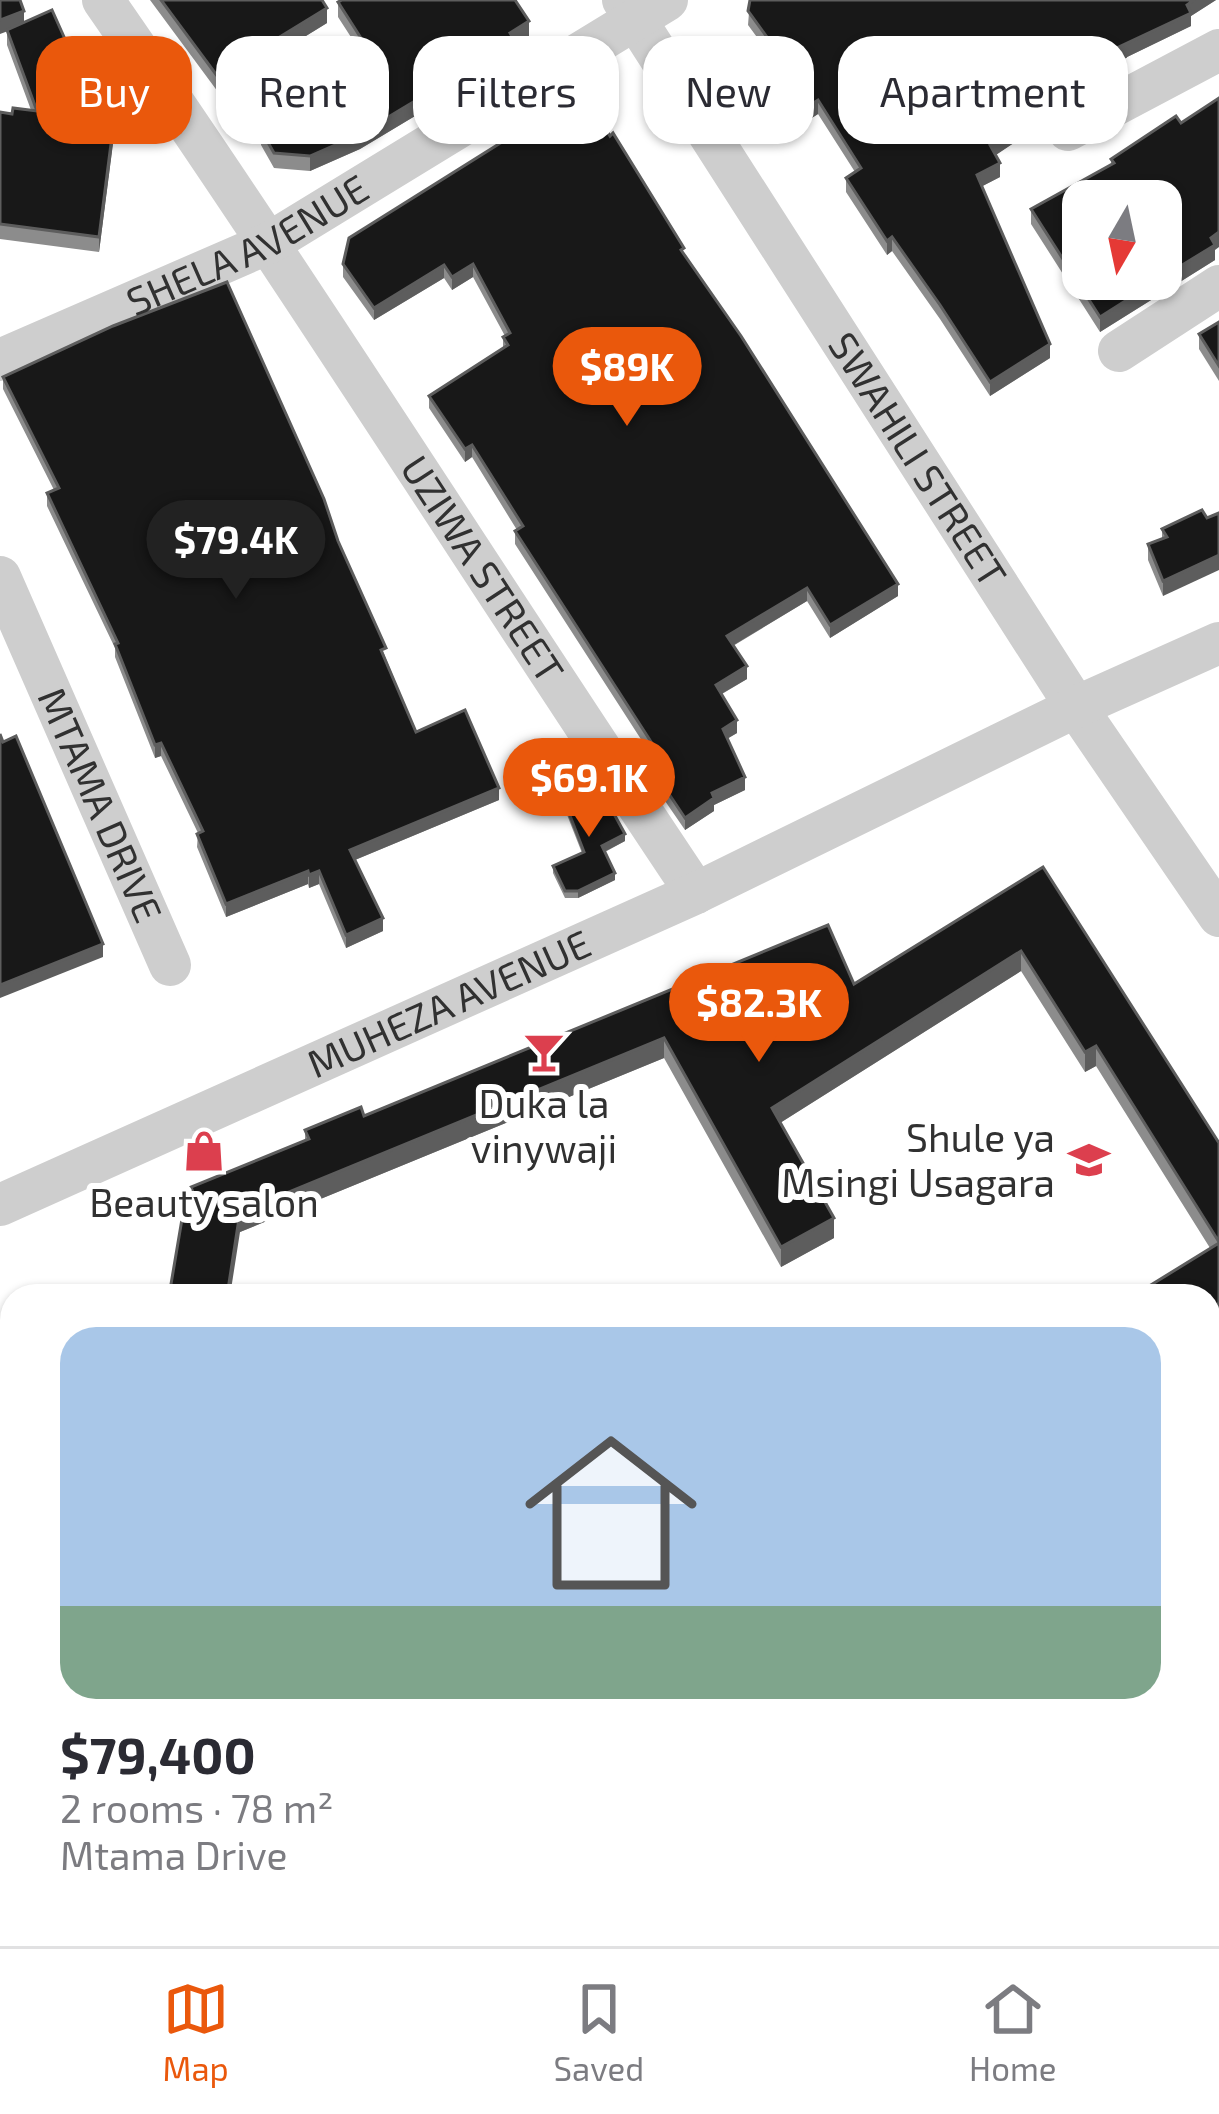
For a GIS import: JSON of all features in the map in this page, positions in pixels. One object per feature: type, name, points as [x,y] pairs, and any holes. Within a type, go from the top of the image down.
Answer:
[{"type":"street","name":"UZIWA STREET","points":[[103,0],[271,242],[478,567],[696,893]]},
{"type":"street","name":"SHELA AVENUE","points":[[0,360],[271,242],[642,7]]},
{"type":"street","name":"SWAHILI STREET","points":[[642,7],[1076,707],[1219,916]]},
{"type":"street","points":[[1128,99],[1219,50]]},
{"type":"street","points":[[1119,351],[1219,286]]},
{"type":"street","name":"MTAMA DRIVE","points":[[0,577],[170,965]]},
{"type":"street","name":"MUHEZA AVENUE","points":[[0,1204],[696,893],[1076,707],[1219,644]]},
{"type":"building","points":[[0,0],[20,0],[24,11],[0,20]]},
{"type":"building","points":[[161,0],[322,0],[327,8],[281,36],[216,36],[216,74]]},
{"type":"building","points":[[515,0],[529,21],[512,36],[413,36],[413,102],[389,117],[389,36],[360,36],[338,2]]},
{"type":"building","points":[[750,0],[1194,0],[1187,5],[1191,13],[1128,43],[1128,36],[838,36],[838,132],[818,100],[814,103],[814,36],[766,36],[748,11]]},
{"type":"building","points":[[52,10],[64,36],[36,36],[36,108],[7,30]]},
{"type":"building","points":[[1219,98],[1219,232],[1211,238],[1215,245],[1182,265],[1182,180],[1083,180],[1176,116],[1181,123]]},
{"type":"building","points":[[13,108],[36,111],[36,144],[111,144],[99,237],[0,224],[0,112],[12,114]]},
{"type":"building","points":[[619,143],[681,250],[898,584],[830,625],[807,588],[727,636],[747,666],[716,685],[737,720],[723,729],[745,777],[712,793],[714,798],[685,818],[663,785],[671,781],[655,748],[515,531],[523,526],[472,445],[465,449],[429,396],[508,345],[503,337],[510,333],[473,264],[452,277],[444,265],[374,308],[343,264],[349,238],[499,144]]},
{"type":"building","points":[[269,144],[337,144],[310,156],[274,153]]},
{"type":"building","points":[[846,144],[992,144],[1000,163],[977,175],[1050,344],[990,382],[846,178],[861,168]]},
{"type":"building","points":[[1062,192],[1062,258],[1031,209]]},
{"type":"building","points":[[227,282],[324,499],[416,732],[465,710],[499,788],[350,850],[383,918],[346,935],[319,871],[309,875],[308,871],[226,904],[197,834],[203,831],[161,743],[155,745],[118,643],[47,493],[59,488],[3,377],[113,326]]},
{"type":"building","points":[[1089,300],[1127,300],[1100,317]]},
{"type":"building","points":[[1219,322],[1219,366],[1199,334]]},
{"type":"building","points":[[1202,510],[1207,518],[1219,513],[1219,555],[1163,581],[1148,544],[1167,537],[1162,529]]},
{"type":"building","points":[[0,734],[3,742],[16,736],[103,944],[0,985]]},
{"type":"building","points":[[597,783],[625,834],[602,846],[615,873],[578,891],[565,891],[553,866],[584,852],[564,800]]},
{"type":"building","points":[[1043,867],[1219,1143],[1219,1242],[1096,1046],[1085,1052],[1021,951],[772,1108],[834,1218],[781,1247],[664,1038],[240,1212],[229,1284],[171,1284],[182,1219],[200,1211],[191,1187],[309,1139],[305,1130],[361,1107],[364,1116],[828,925],[854,984]]},
{"type":"building","points":[[1219,1243],[1219,1284],[1152,1284]]},
{"type":"place","name":"Duka la vinywaji","points":[[544,1052]]},
{"type":"place","name":"Beauty salon","points":[[204,1151]]},
{"type":"place","name":"Shule ya Msingi Usagara","points":[[1089,1160]]}]
